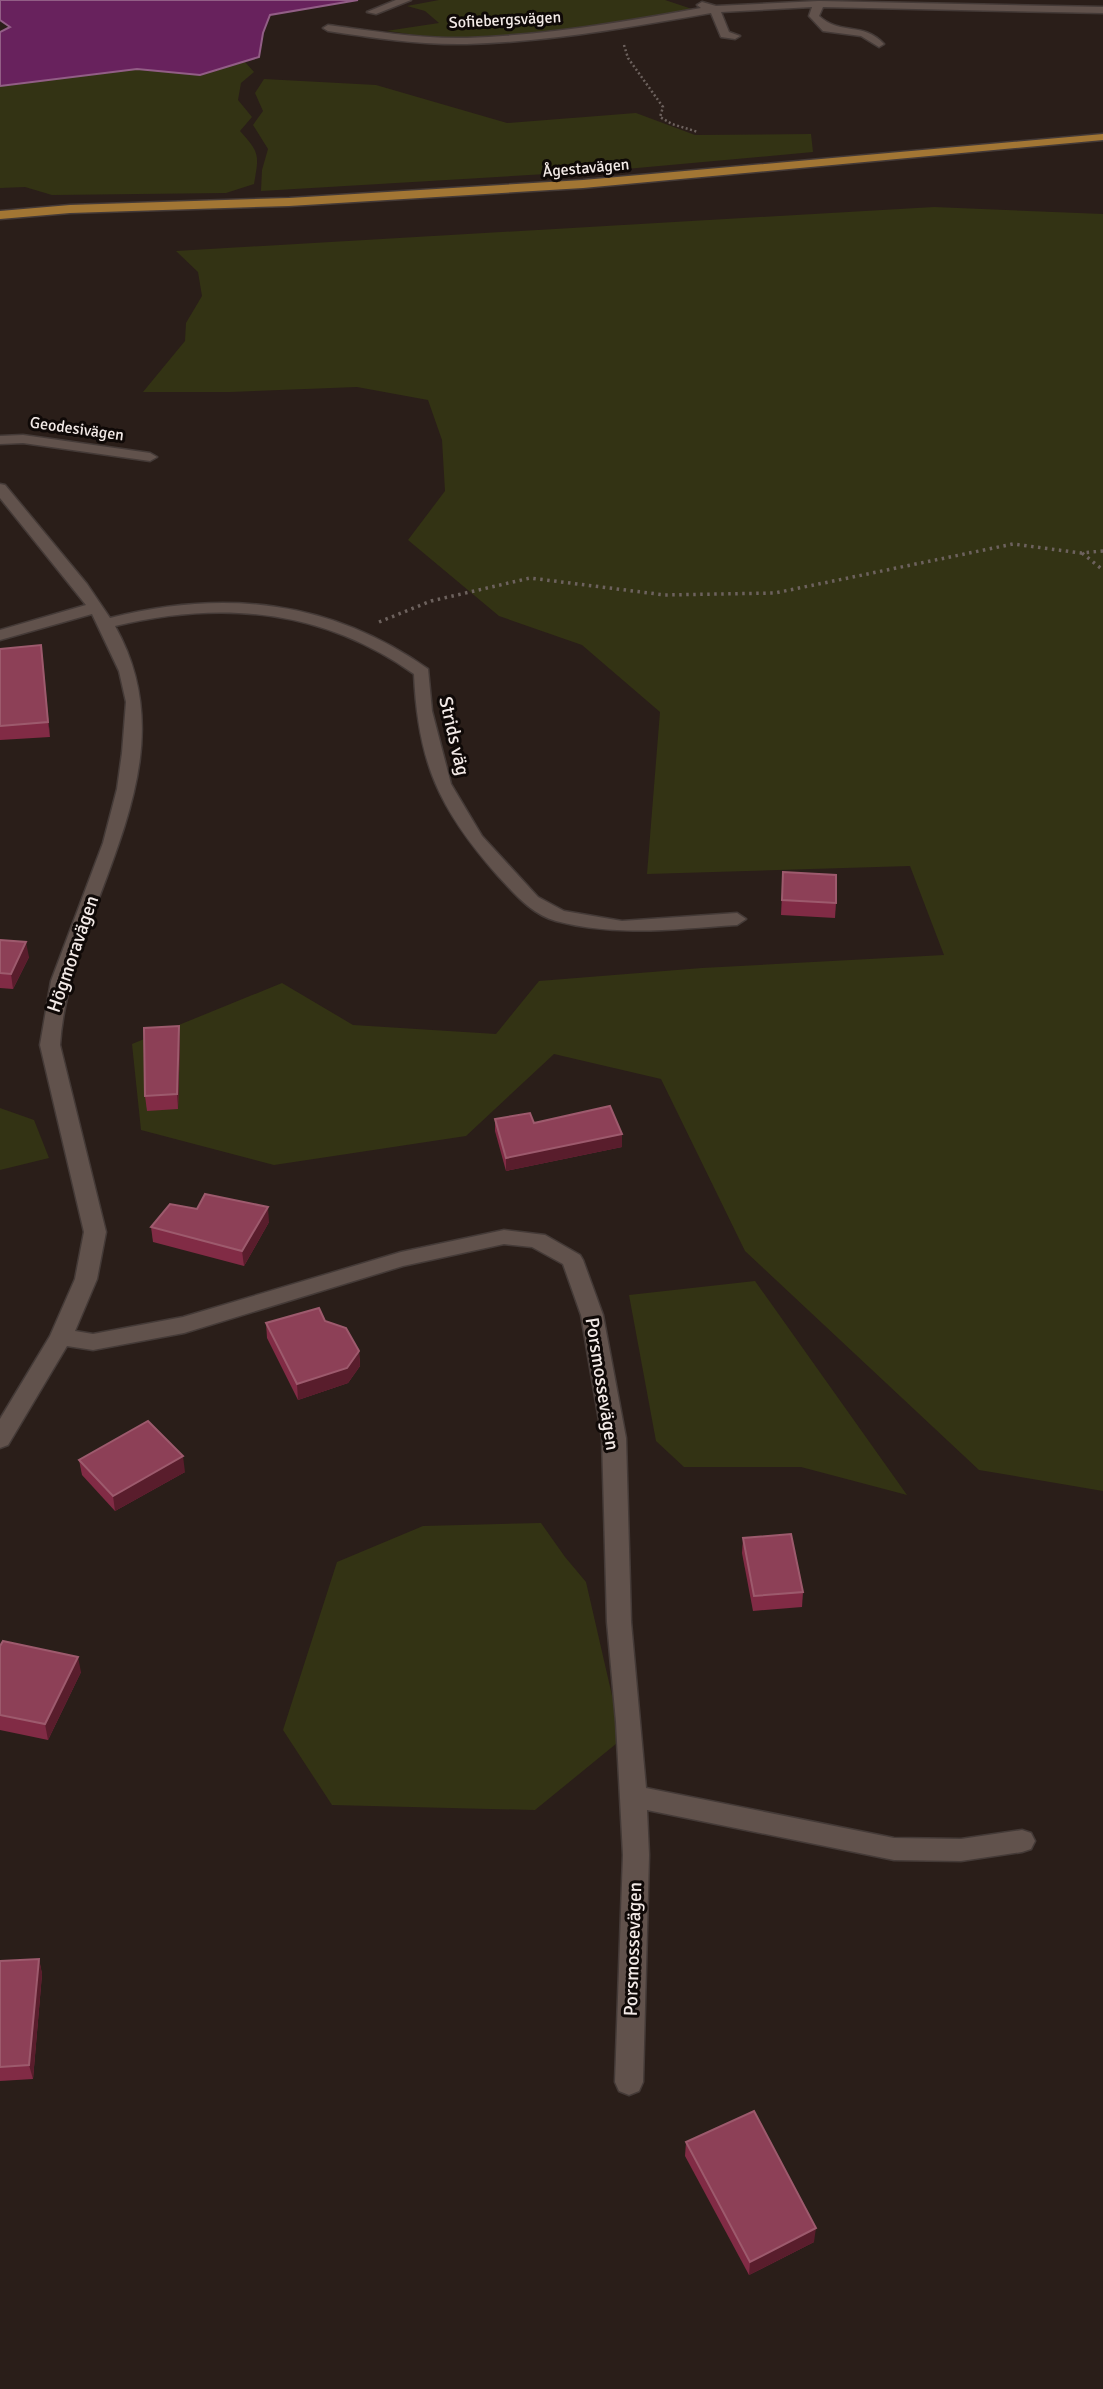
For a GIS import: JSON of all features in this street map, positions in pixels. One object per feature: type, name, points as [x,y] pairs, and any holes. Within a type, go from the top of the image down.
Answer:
[{"type":"main road","name":"Ågestavägen","points":[[0,215],[70,209],[289,202],[559,186],[1103,137]]},
{"type":"main road","name":"Ågestavägen","points":[[0,204],[70,209]]},
{"type":"street","points":[[372,12],[406,0]]},
{"type":"street","points":[[685,0],[715,9],[726,35],[734,36]]},
{"type":"street","points":[[819,4],[814,16],[827,29],[864,33],[879,44]]},
{"type":"street","name":"Sofiebergsvägen","points":[[328,28],[400,38],[465,41],[531,37],[618,26],[715,9],[819,4],[1103,10]]},
{"type":"street","name":"Geodesivägen","points":[[0,440],[23,439],[150,457]]},
{"type":"street","name":"Högmoravägen","points":[[0,488],[34,527],[100,616],[121,656],[134,702],[130,771],[112,846],[68,956],[50,1018],[50,1045],[96,1232],[86,1279],[61,1337],[0,1439]]},
{"type":"street","name":"Strids väg","points":[[0,635],[100,616],[217,608],[302,615],[356,632],[395,650],[422,672],[424,711],[442,784],[461,819],[476,839],[531,901],[559,916],[622,928],[737,919]]},
{"type":"street","name":"Porsmossevägen","points":[[61,1337],[93,1342],[184,1325],[401,1259],[504,1237],[537,1240],[572,1260],[592,1315],[614,1438],[619,1622],[629,1722],[636,1855],[629,2082]]},
{"type":"street","points":[[632,1796],[894,1849],[961,1850],[1022,1841]]},
{"type":"path","points":[[618,26],[628,58],[663,107],[660,117],[672,124],[698,132]]},
{"type":"path","points":[[356,632],[431,600],[530,578],[665,594],[775,593],[1013,544],[1081,553],[1103,551]]},
{"type":"path","points":[[1081,553],[1103,570]]},
{"type":"shaded area","points":[[0,0],[358,0],[270,15],[263,33],[259,57],[200,75],[137,69],[0,86],[0,32],[10,27],[0,20]]},
{"type":"shaded area","points":[[439,0],[665,0],[692,9],[569,30],[506,37],[445,38],[386,31],[439,23],[425,11],[407,6]]},
{"type":"shaded area","points":[[245,62],[254,72],[241,83],[238,100],[252,117],[240,131],[255,150],[257,167],[254,184],[226,193],[52,195],[25,187],[0,188],[0,86],[137,69],[200,75]]},
{"type":"shaded area","points":[[264,79],[376,85],[507,123],[636,113],[695,135],[811,134],[813,152],[615,170],[261,191],[262,170],[268,149],[253,125],[263,111],[255,93]]},
{"type":"shaded area","points":[[934,207],[1103,214],[1103,1491],[979,1470],[745,1251],[661,1079],[554,1054],[466,1136],[274,1165],[141,1130],[132,1044],[282,983],[353,1025],[496,1034],[539,981],[702,968],[944,955],[910,866],[647,874],[660,712],[582,645],[499,616],[408,540],[445,491],[442,440],[428,400],[357,387],[143,392],[185,341],[186,323],[202,296],[198,272],[176,251]]},
{"type":"shaded area","points":[[0,1108],[34,1120],[49,1158],[0,1170]]},
{"type":"shaded area","points":[[755,1281],[907,1495],[801,1467],[684,1467],[656,1441],[629,1295]]},
{"type":"shaded area","points":[[541,1523],[586,1582],[622,1739],[535,1810],[332,1805],[283,1730],[337,1562],[423,1526]]},
{"type":"building","points":[[41,645],[48,722],[0,726],[0,649]]},
{"type":"building","points":[[783,872],[836,875],[836,903],[782,900]]},
{"type":"building","points":[[0,940],[26,942],[11,974],[0,973]]},
{"type":"building","points":[[179,1026],[177,1094],[145,1096],[144,1028]]},
{"type":"building","points":[[610,1106],[622,1134],[506,1158],[495,1119],[530,1113],[534,1123]]},
{"type":"building","points":[[205,1194],[268,1207],[242,1251],[151,1227],[170,1204],[197,1209]]},
{"type":"building","points":[[319,1308],[325,1321],[346,1328],[359,1351],[347,1368],[297,1384],[266,1323]]},
{"type":"building","points":[[148,1421],[183,1456],[113,1496],[79,1460]]},
{"type":"building","points":[[791,1534],[803,1592],[754,1596],[743,1538]]},
{"type":"building","points":[[3,1641],[78,1657],[45,1724],[0,1715],[0,1646]]},
{"type":"building","points":[[39,1959],[29,2065],[0,2067],[0,1961]]},
{"type":"building","points":[[754,2111],[816,2228],[750,2262],[686,2142]]}]
